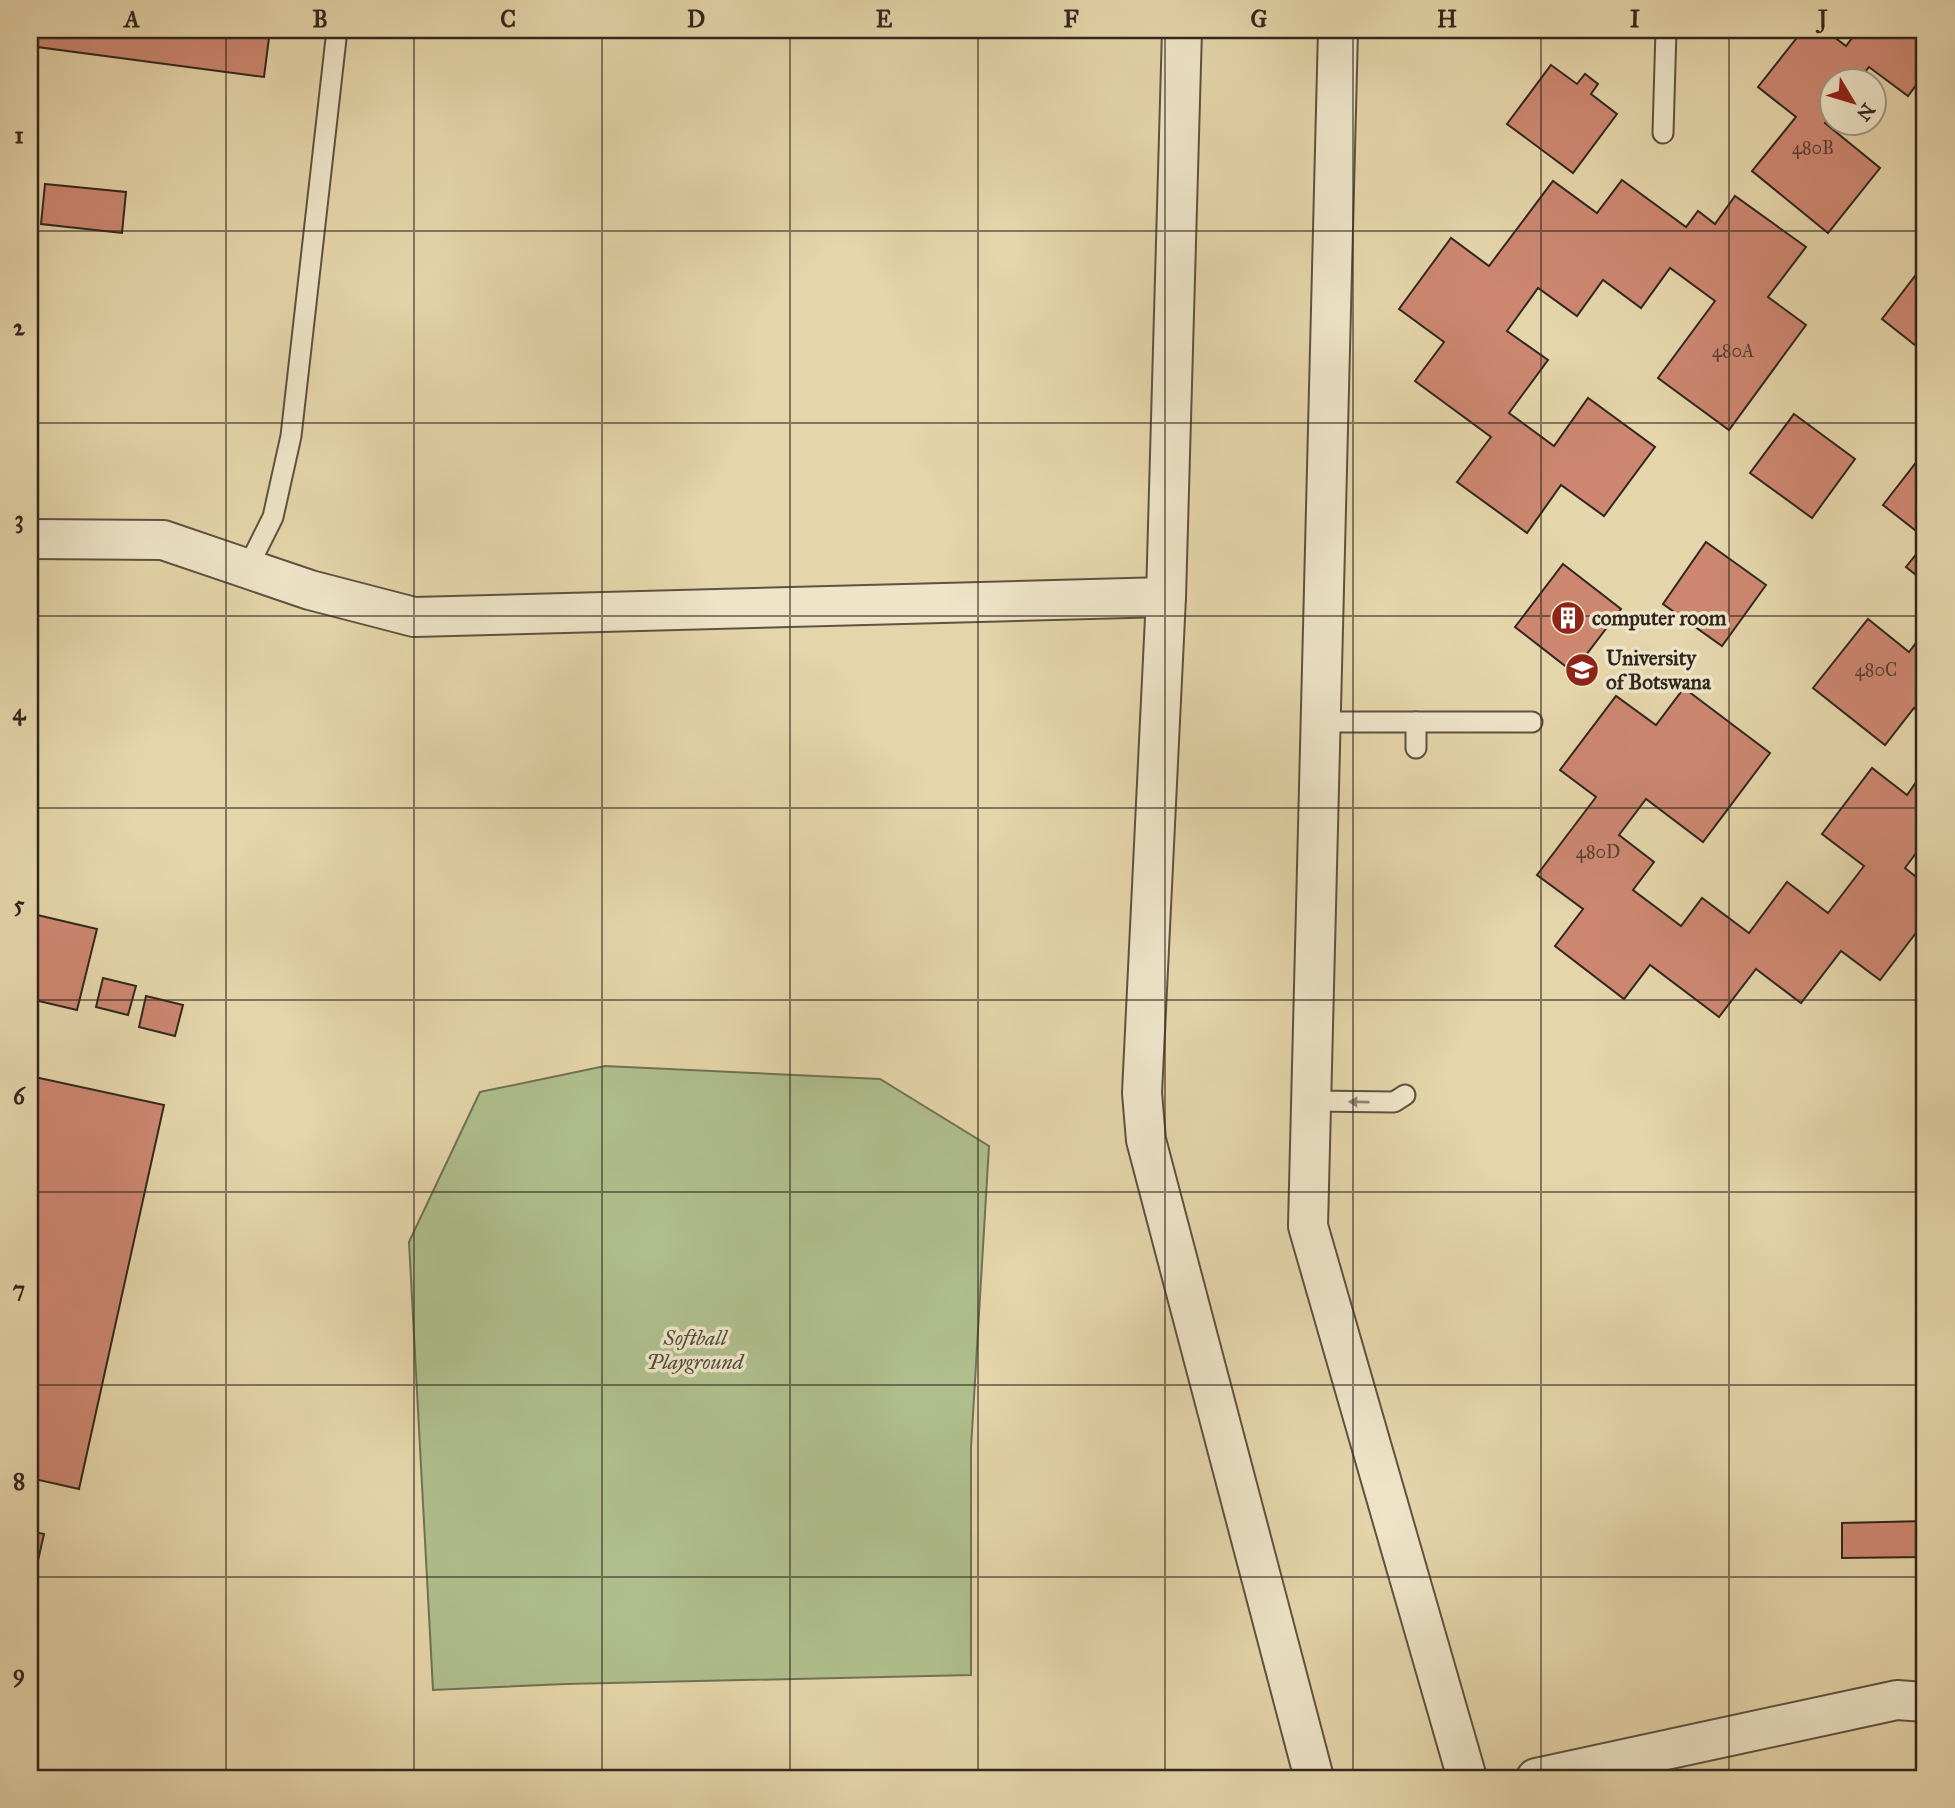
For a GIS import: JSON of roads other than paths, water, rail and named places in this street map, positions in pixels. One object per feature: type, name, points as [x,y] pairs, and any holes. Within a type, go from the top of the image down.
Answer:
[{"type":"street","points":[[1182,30],[1166,597],[1142,1093],[1146,1140],[1314,1778]]},
{"type":"street","points":[[1338,30],[1308,1226],[1467,1778]]},
{"type":"street","points":[[30,539],[163,540],[310,590],[414,617],[1166,597]]},
{"type":"street","points":[[1536,1778],[1897,1700],[1925,1702]]},
{"type":"lane","points":[[247,569],[273,517],[291,436],[337,30]]},
{"type":"lane","points":[[1663,133],[1666,30]]},
{"type":"lane","points":[[1320,722],[1532,722]]},
{"type":"lane","points":[[1416,722],[1416,748]]},
{"type":"lane","points":[[1311,1101],[1394,1102],[1405,1095]]},
{"type":"place","name":"computer room","points":[[1568,618]]},
{"type":"place","name":"University of Botswana","points":[[1582,670]]},
{"type":"park label","name":"Softball Playground","points":[[695,1350]]}]
